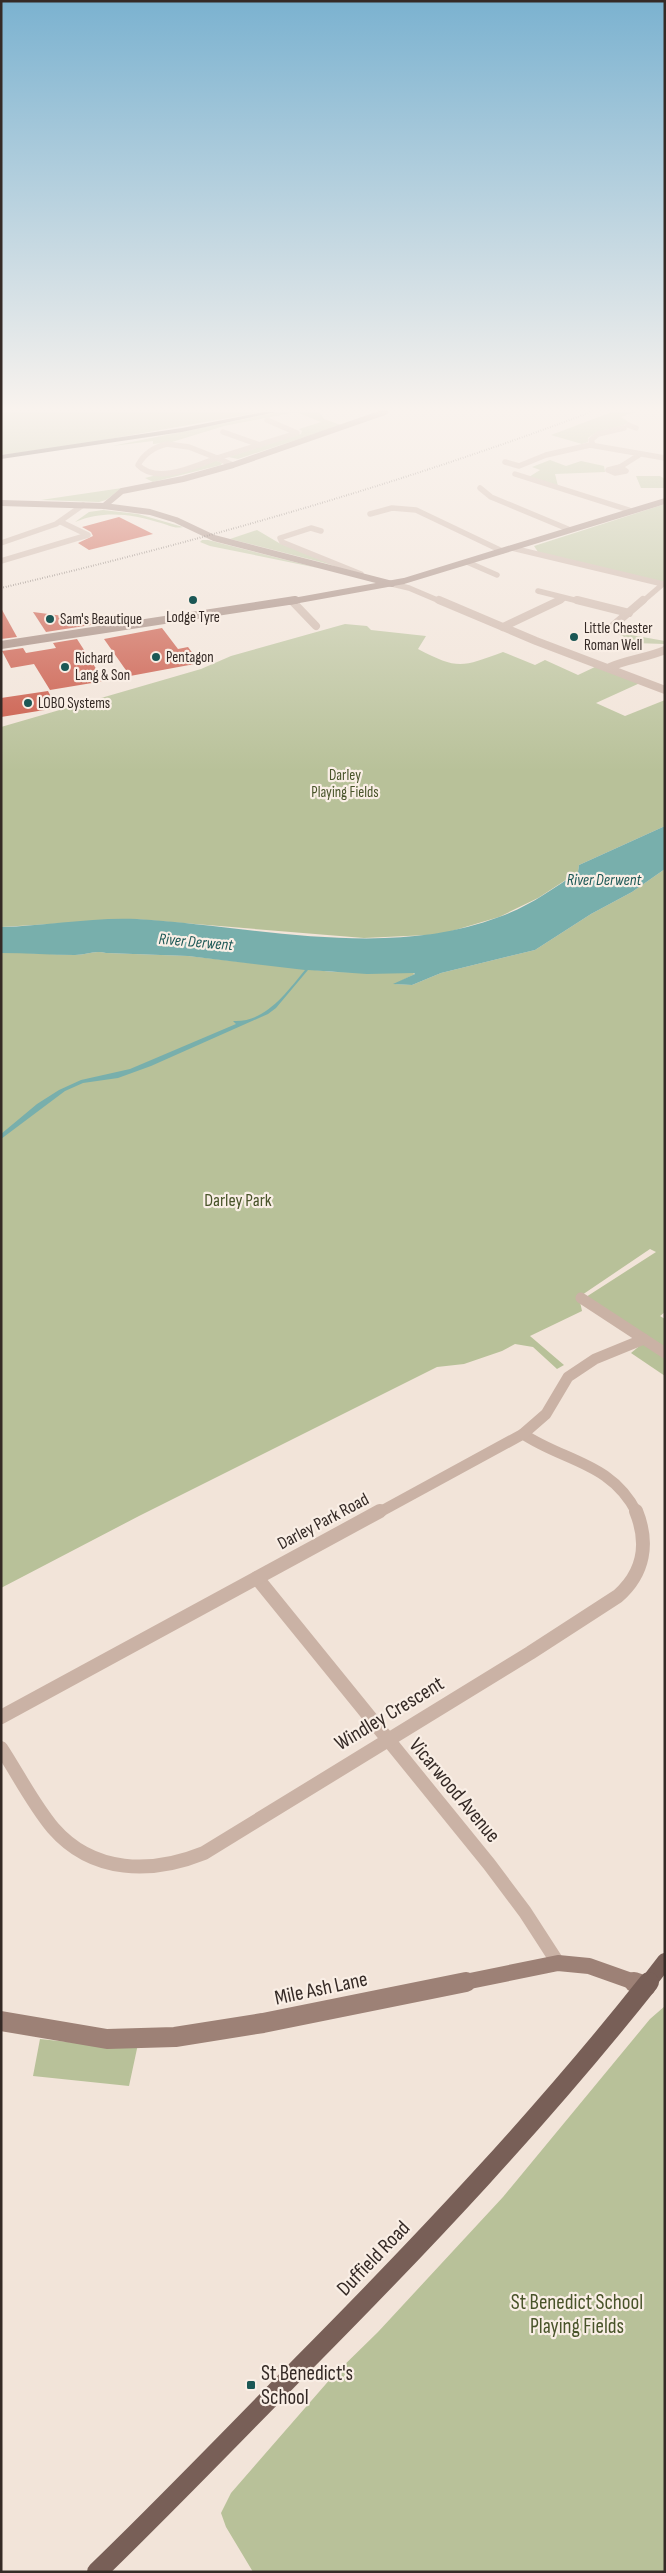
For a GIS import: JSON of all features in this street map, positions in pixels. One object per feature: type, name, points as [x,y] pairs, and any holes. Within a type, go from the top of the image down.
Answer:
[{"type":"main road","name":"Duffield Road","points":[[97,2572],[159,2511],[473,2189],[591,2054],[665,1961]]},
{"type":"street","points":[[1,543],[32,532]]},
{"type":"street","points":[[1,561],[88,535],[82,532]]},
{"type":"street","points":[[202,532],[214,538],[361,574],[409,588],[665,690]]},
{"type":"street","points":[[298,532],[280,538],[282,542],[361,574]]},
{"type":"street","points":[[462,532],[502,551]]},
{"type":"street","points":[[1,645],[392,584],[430,575],[559,532]]},
{"type":"street","points":[[512,548],[663,584],[607,631]]},
{"type":"street","points":[[467,562],[497,575]]},
{"type":"street","points":[[538,591],[563,599],[629,613]]},
{"type":"street","points":[[502,626],[563,599]]},
{"type":"street","points":[[292,601],[316,626]]},
{"type":"street","points":[[610,667],[631,658],[644,659],[665,650]]},
{"type":"street","points":[[581,1298],[665,1353]]},
{"type":"street","name":"Darley Park Road","points":[[1,1716],[523,1434],[546,1414],[568,1377],[582,1366],[644,1339]]},
{"type":"street","name":"Windley Crescent","points":[[1,1748],[52,1826],[72,1844],[117,1866],[139,1869],[175,1864],[204,1852],[534,1651],[626,1589],[637,1575],[643,1557],[643,1538],[640,1521],[631,1502],[618,1486],[592,1466],[536,1444],[523,1434]]},
{"type":"street","name":"Vicarwood Avenue","points":[[257,1578],[524,1910],[558,1963]]},
{"type":"street","name":"Mile Ash Lane","points":[[1,2021],[107,2039],[175,2037],[263,2023],[558,1963],[589,1966],[646,1986]]},
{"type":"green space","points":[[251,532],[261,532],[279,543],[344,568],[230,539]]},
{"type":"green space","points":[[577,532],[665,532],[665,584],[538,552],[534,546]]},
{"type":"green space","points":[[202,540],[318,568],[210,546],[200,542]]},
{"type":"green space","name":"Darley Playing Fields","points":[[345,624],[367,626],[371,630],[426,636],[418,649],[431,656],[452,663],[469,663],[503,652],[535,665],[545,660],[578,675],[597,666],[640,683],[596,703],[625,716],[665,700],[665,826],[579,865],[578,872],[538,898],[499,917],[445,933],[364,938],[134,919],[1,927],[1,727],[201,669],[231,656]]},
{"type":"green space","points":[[612,633],[665,641],[665,644],[617,643],[624,636]]},
{"type":"green space","name":"Darley Park","points":[[665,869],[665,1312],[660,1316],[665,1319],[665,1351],[586,1297],[656,1252],[650,1249],[579,1297],[582,1311],[530,1336],[564,1365],[557,1369],[533,1347],[515,1344],[502,1351],[464,1364],[437,1367],[139,1516],[1,1588],[1,953],[75,955],[98,952],[188,956],[333,972],[413,973],[415,974],[395,984],[412,985],[441,973],[535,950],[591,914],[632,892]]},
{"type":"green space","points":[[643,1343],[665,1358],[665,1376],[631,1353]]},
{"type":"green space","name":"St Benedict School Playing Fields","points":[[665,2006],[665,2572],[253,2572],[226,2527],[221,2513],[231,2493],[332,2377],[378,2332],[503,2197],[650,2019]]},
{"type":"green space","points":[[40,2039],[97,2045],[138,2044],[129,2086],[33,2076]]},
{"type":"water","name":"River Derwent","points":[[665,826],[665,869],[632,892],[591,914],[535,950],[441,973],[412,985],[393,984],[414,973],[367,974],[308,970],[276,1008],[268,1014],[151,1066],[118,1078],[83,1083],[65,1091],[1,1139],[1,1134],[37,1104],[59,1090],[81,1080],[130,1069],[236,1024],[233,1021],[245,1020],[265,1012],[282,997],[305,970],[188,956],[98,952],[75,955],[1,953],[1,927],[103,919],[137,919],[320,937],[412,936],[456,930],[499,917],[520,908],[578,872],[579,865]]},
{"type":"building","points":[[91,532],[149,532],[153,534],[89,550],[78,543],[93,536]]},
{"type":"building","points":[[1,608],[17,637],[1,639]]},
{"type":"building","points":[[33,612],[110,622],[46,632]]},
{"type":"building","name":"Pentagon","points":[[162,628],[178,649],[188,647],[200,663],[130,676],[104,639]]},
{"type":"building","name":"Richard Lang & Son","points":[[77,639],[104,681],[50,690],[34,664],[11,668],[2,651],[23,648],[26,653],[56,648],[53,643]]},
{"type":"building","name":"LOBO Systems","points":[[48,691],[57,708],[1,717],[1,698]]},
{"type":"railway","points":[[1,588],[221,532]]},
{"type":"place","name":"Lodge Tyre","points":[[193,600]]},
{"type":"place","name":"Sam's Beautique","points":[[50,619]]},
{"type":"place","name":"Little Chester Roman Well","points":[[574,637]]},
{"type":"place","name":"Pentagon","points":[[156,657]]},
{"type":"place","name":"Richard Lang & Son","points":[[65,667]]},
{"type":"place","name":"LOBO Systems","points":[[28,703]]},
{"type":"place","name":"St Benedict's School","points":[[251,2385]]}]
